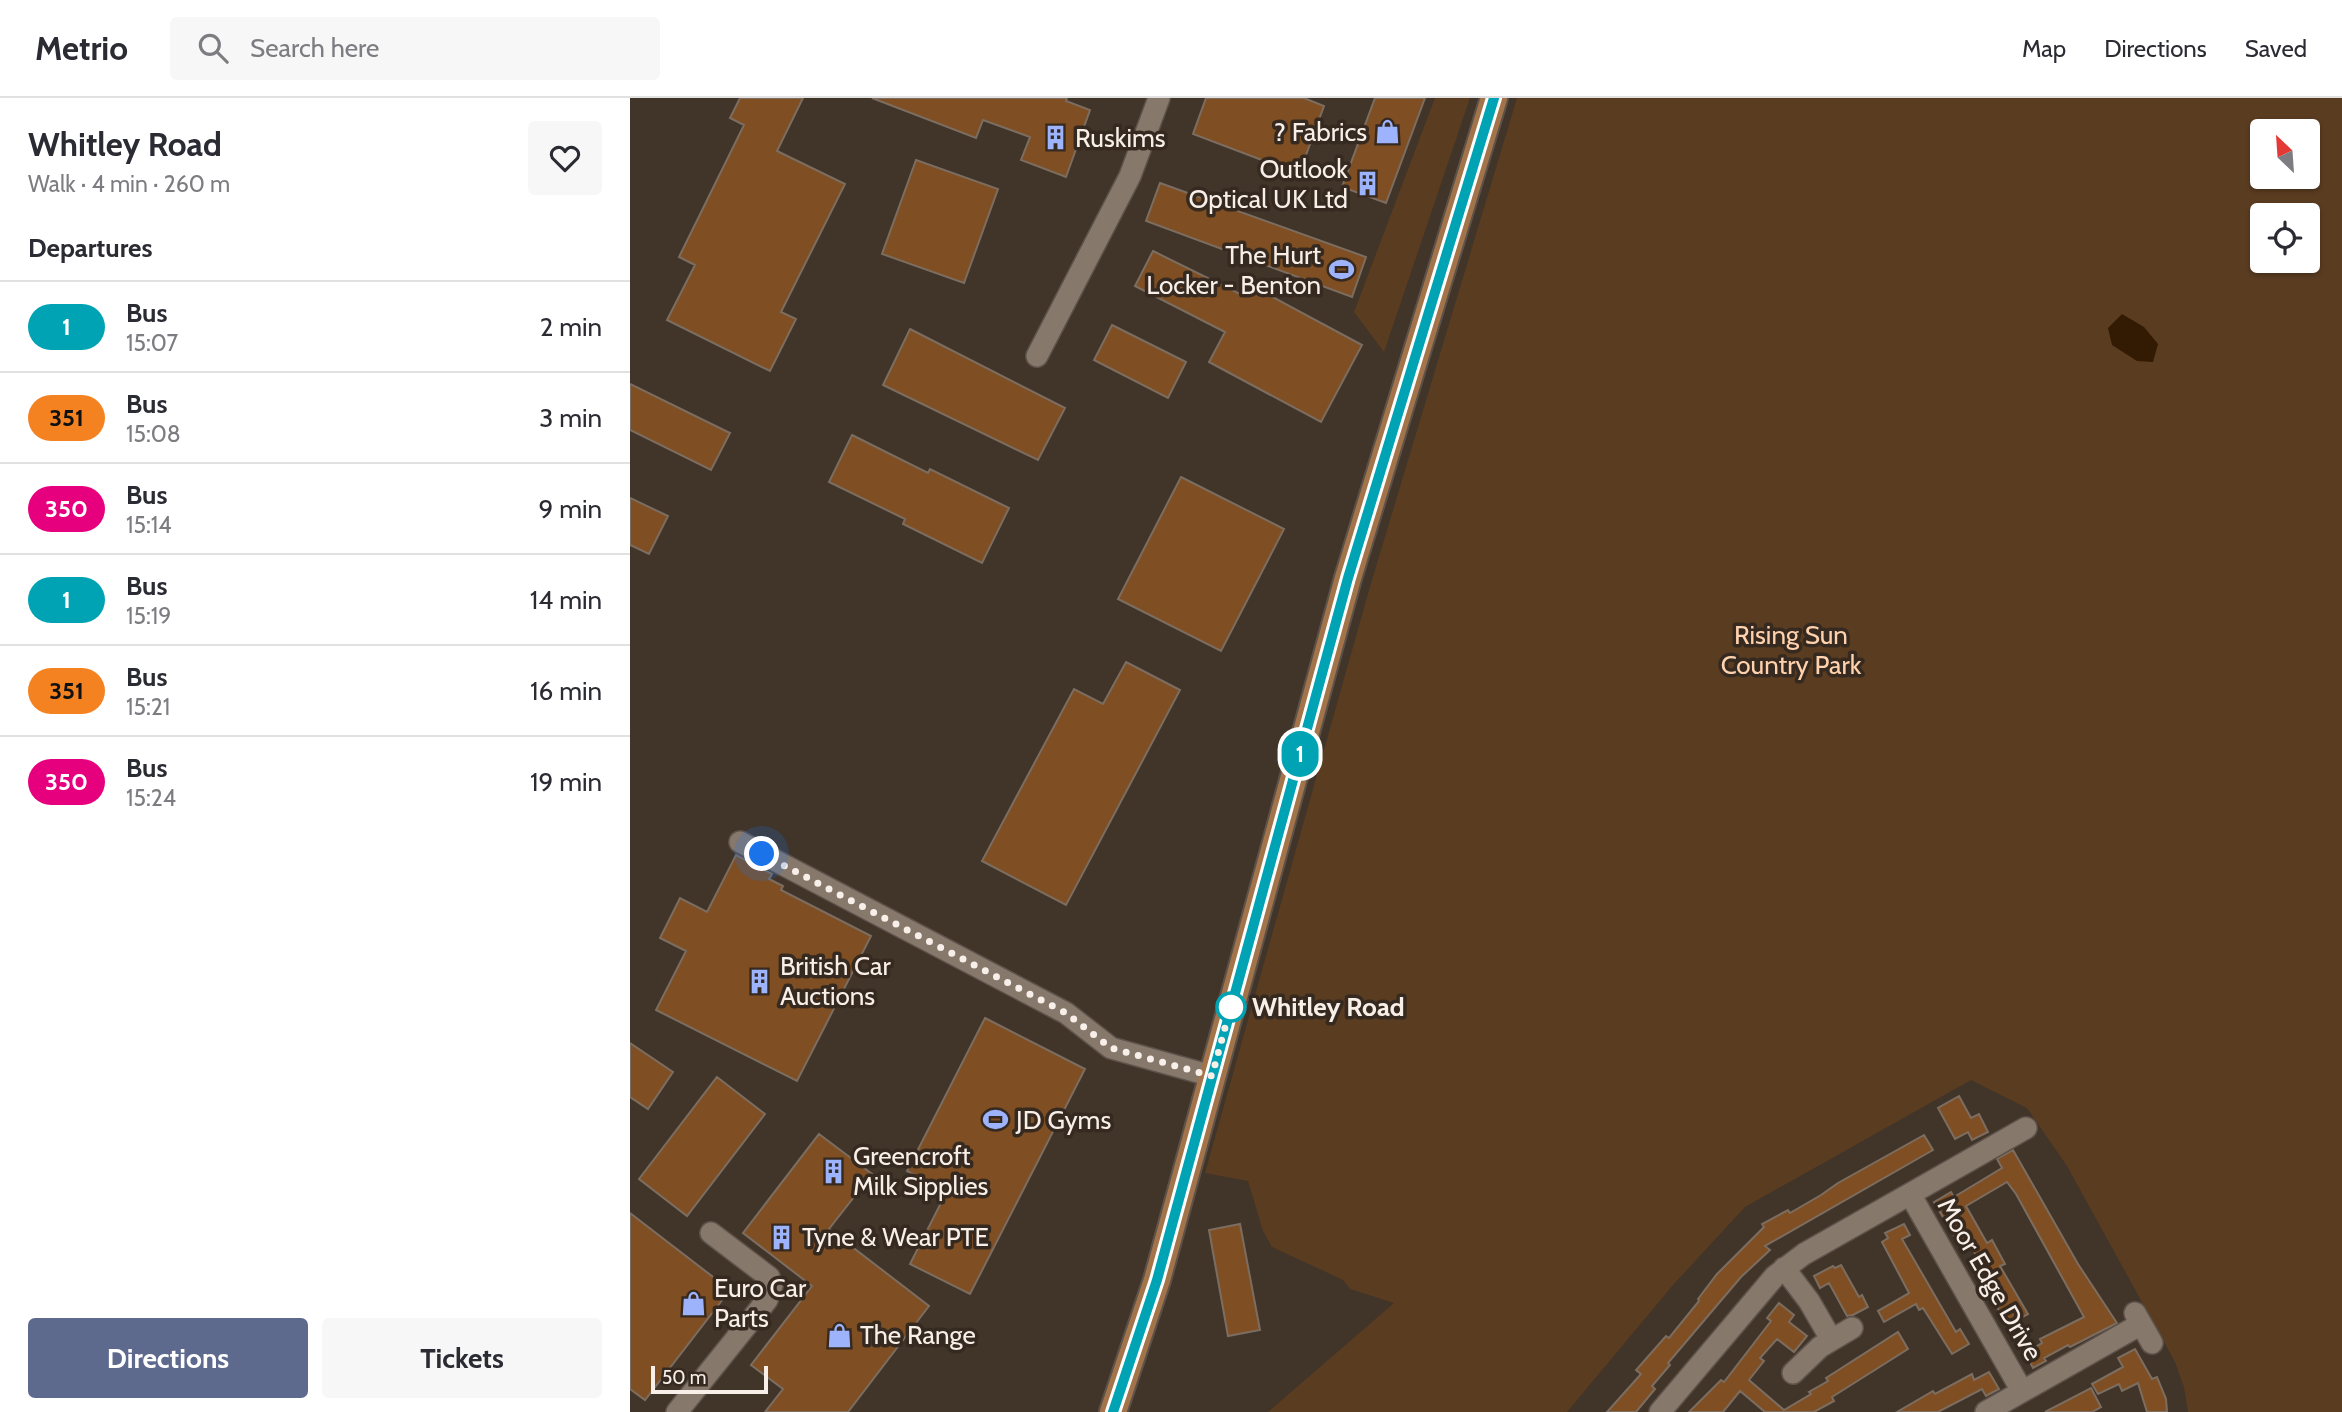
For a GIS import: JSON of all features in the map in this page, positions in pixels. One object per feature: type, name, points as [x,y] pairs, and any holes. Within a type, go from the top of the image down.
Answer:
[{"type":"main road","points":[[1113,1412],[1157,1280],[1348,578],[1494,98]]},
{"type":"street","points":[[1037,356],[1130,176],[1160,98]]},
{"type":"street","points":[[740,842],[1066,1013],[1111,1048],[1212,1076]]},
{"type":"street","name":"Moor Edge Drive","points":[[1660,1412],[1765,1286],[1784,1268],[1804,1254],[2026,1128]]},
{"type":"street","name":"Moor Edge Drive","points":[[1909,1194],[2022,1391]]},
{"type":"street","points":[[677,1412],[767,1300],[772,1285],[769,1277],[711,1233]]},
{"type":"street","points":[[1784,1268],[1809,1301],[1831,1339]]},
{"type":"street","points":[[1986,1412],[2138,1318],[2152,1343]]},
{"type":"street","points":[[1793,1373],[1831,1339],[1852,1328]]},
{"type":"green space","points":[[1435,98],[1470,98],[1384,352],[1354,312]]},
{"type":"green space","name":"Rising Sun Country Park","points":[[1517,98],[2342,98],[2342,1412],[2188,1412],[2184,1387],[2175,1362],[2067,1166],[2027,1108],[1971,1080],[1745,1207],[1673,1285],[1567,1412],[1268,1412],[1394,1303],[1350,1289],[1343,1280],[1272,1247],[1263,1231],[1248,1181],[1205,1173],[1369,590]]},
{"type":"shaded area","points":[[2122,314],[2144,327],[2158,344],[2153,362],[2137,361],[2112,345],[2108,328]]},
{"type":"building","points":[[740,98],[803,98],[777,151],[845,184],[781,312],[796,319],[770,371],[667,320],[695,265],[679,257],[744,125],[730,118]]},
{"type":"building","name":"Ruskims","points":[[872,98],[1067,98],[1066,101],[1090,110],[1066,177],[1021,160],[1030,137],[983,120],[976,138]]},
{"type":"building","points":[[1206,98],[1304,98],[1324,106],[1299,174],[1193,134]]},
{"type":"building","name":"? Fabrics","points":[[1375,98],[1425,98],[1386,203],[1342,187]]},
{"type":"building","points":[[916,160],[998,189],[964,283],[882,254]]},
{"type":"building","points":[[1160,183],[1366,257],[1352,297],[1146,221]]},
{"type":"building","points":[[1153,251],[1244,296],[1250,285],[1362,345],[1321,422],[1209,362],[1225,332],[1135,286]]},
{"type":"building","points":[[1112,325],[1186,362],[1168,398],[1094,360]]},
{"type":"building","points":[[910,329],[1065,408],[1038,460],[883,385]]},
{"type":"building","points":[[630,384],[730,433],[711,470],[630,430]]},
{"type":"building","points":[[852,435],[928,473],[930,469],[1009,508],[982,563],[903,524],[905,519],[829,482]]},
{"type":"building","points":[[1181,477],[1284,529],[1221,651],[1118,599]]},
{"type":"building","points":[[630,498],[668,516],[649,554],[630,545]]},
{"type":"building","points":[[1126,662],[1180,690],[1066,905],[982,861],[1074,689],[1103,704]]},
{"type":"building","name":"British Car Auctions","points":[[736,855],[772,874],[769,879],[783,886],[781,890],[871,936],[797,1081],[656,1010],[686,951],[660,938],[680,898],[707,912]]},
{"type":"building","name":"JD Gyms","points":[[985,1018],[1085,1069],[970,1294],[910,1264],[947,1191],[907,1171]]},
{"type":"building","points":[[630,1043],[673,1072],[648,1109],[630,1097]]},
{"type":"building","points":[[717,1077],[765,1114],[687,1216],[639,1179]]},
{"type":"building","points":[[1959,1096],[1971,1118],[1979,1114],[1988,1132],[1972,1140],[1968,1132],[1955,1139],[1938,1108]]},
{"type":"building","name":"The Range","points":[[819,1134],[872,1174],[829,1229],[929,1306],[848,1412],[765,1412],[783,1389],[751,1365],[812,1286],[743,1233]]},
{"type":"building","points":[[1924,1135],[1933,1150],[1765,1246],[1770,1250],[1741,1277],[1668,1363],[1670,1365],[1652,1386],[1655,1389],[1636,1412],[1607,1412],[1641,1374],[1636,1370],[1666,1336],[1669,1338],[1717,1274],[1764,1227],[1762,1224],[1788,1210],[1790,1213]]},
{"type":"building","points":[[2013,1150],[2078,1264],[2117,1323],[2070,1347],[2068,1345],[2044,1358],[2046,1361],[2033,1368],[2025,1353],[2042,1343],[2040,1339],[2084,1317],[2016,1194],[2007,1182],[1966,1206],[1987,1243],[1992,1240],[2005,1264],[2000,1266],[2028,1314],[2008,1325],[1982,1283],[1989,1278],[1970,1245],[1962,1249],[1934,1202],[1951,1192],[1954,1197],[2002,1168],[1997,1159]]},
{"type":"building","points":[[630,1213],[730,1290],[645,1400],[630,1389]]},
{"type":"building","points":[[1240,1224],[1260,1330],[1228,1336],[1209,1230]]},
{"type":"building","points":[[1904,1224],[1910,1235],[1902,1239],[1956,1332],[1960,1329],[1969,1344],[1952,1354],[1923,1308],[1919,1310],[1916,1304],[1884,1322],[1878,1311],[1909,1293],[1882,1242],[1888,1238],[1885,1233]]},
{"type":"building","points":[[1841,1265],[1859,1297],[1862,1295],[1868,1307],[1853,1315],[1847,1316],[1829,1283],[1820,1288],[1814,1276]]},
{"type":"building","points":[[1779,1303],[1794,1315],[1789,1322],[1807,1336],[1794,1352],[1777,1339],[1760,1358],[1764,1361],[1749,1380],[1784,1410],[1811,1394],[1809,1392],[1828,1381],[1826,1378],[1898,1332],[1908,1349],[1832,1397],[1834,1401],[1814,1412],[1765,1412],[1740,1391],[1723,1412],[1689,1412],[1721,1380],[1724,1382],[1771,1321],[1767,1318]]},
{"type":"building","points":[[2135,1349],[2152,1379],[2157,1377],[2166,1399],[2167,1412],[2147,1412],[2138,1383],[2122,1391],[2119,1384],[2098,1394],[2092,1384],[2123,1367],[2118,1358]]},
{"type":"building","points":[[1989,1372],[1999,1389],[1986,1396],[1982,1389],[1938,1412],[1897,1412],[1933,1391],[1935,1394],[1972,1374],[1974,1380]]},
{"type":"building","points":[[2091,1388],[2101,1407],[2092,1412],[2045,1412]]},
{"type":"bus line","name":"1","points":[[1113,1412],[1157,1280],[1348,578],[1494,98]]},
{"type":"place","name":"? Fabrics","points":[[1387,132]]},
{"type":"place","name":"Ruskims","points":[[1055,138]]},
{"type":"place","name":"Outlook Optical UK Ltd","points":[[1368,184]]},
{"type":"place","name":"The Hurt Locker - Benton","points":[[1341,270]]},
{"type":"place","name":"British Car Auctions","points":[[760,981]]},
{"type":"place","name":"Whitley Road","points":[[1231,1007]]},
{"type":"place","name":"JD Gyms","points":[[996,1120]]},
{"type":"place","name":"Greencroft Milk Sipplies","points":[[833,1171]]},
{"type":"place","name":"Tyne & Wear PTE","points":[[782,1237]]},
{"type":"place","name":"Euro Car Parts","points":[[694,1303]]},
{"type":"place","name":"The Range","points":[[840,1335]]},
{"type":"route","points":[[762,854],[1066,1013],[1111,1048],[1212,1076],[1233,998],[1231,1007]]}]
